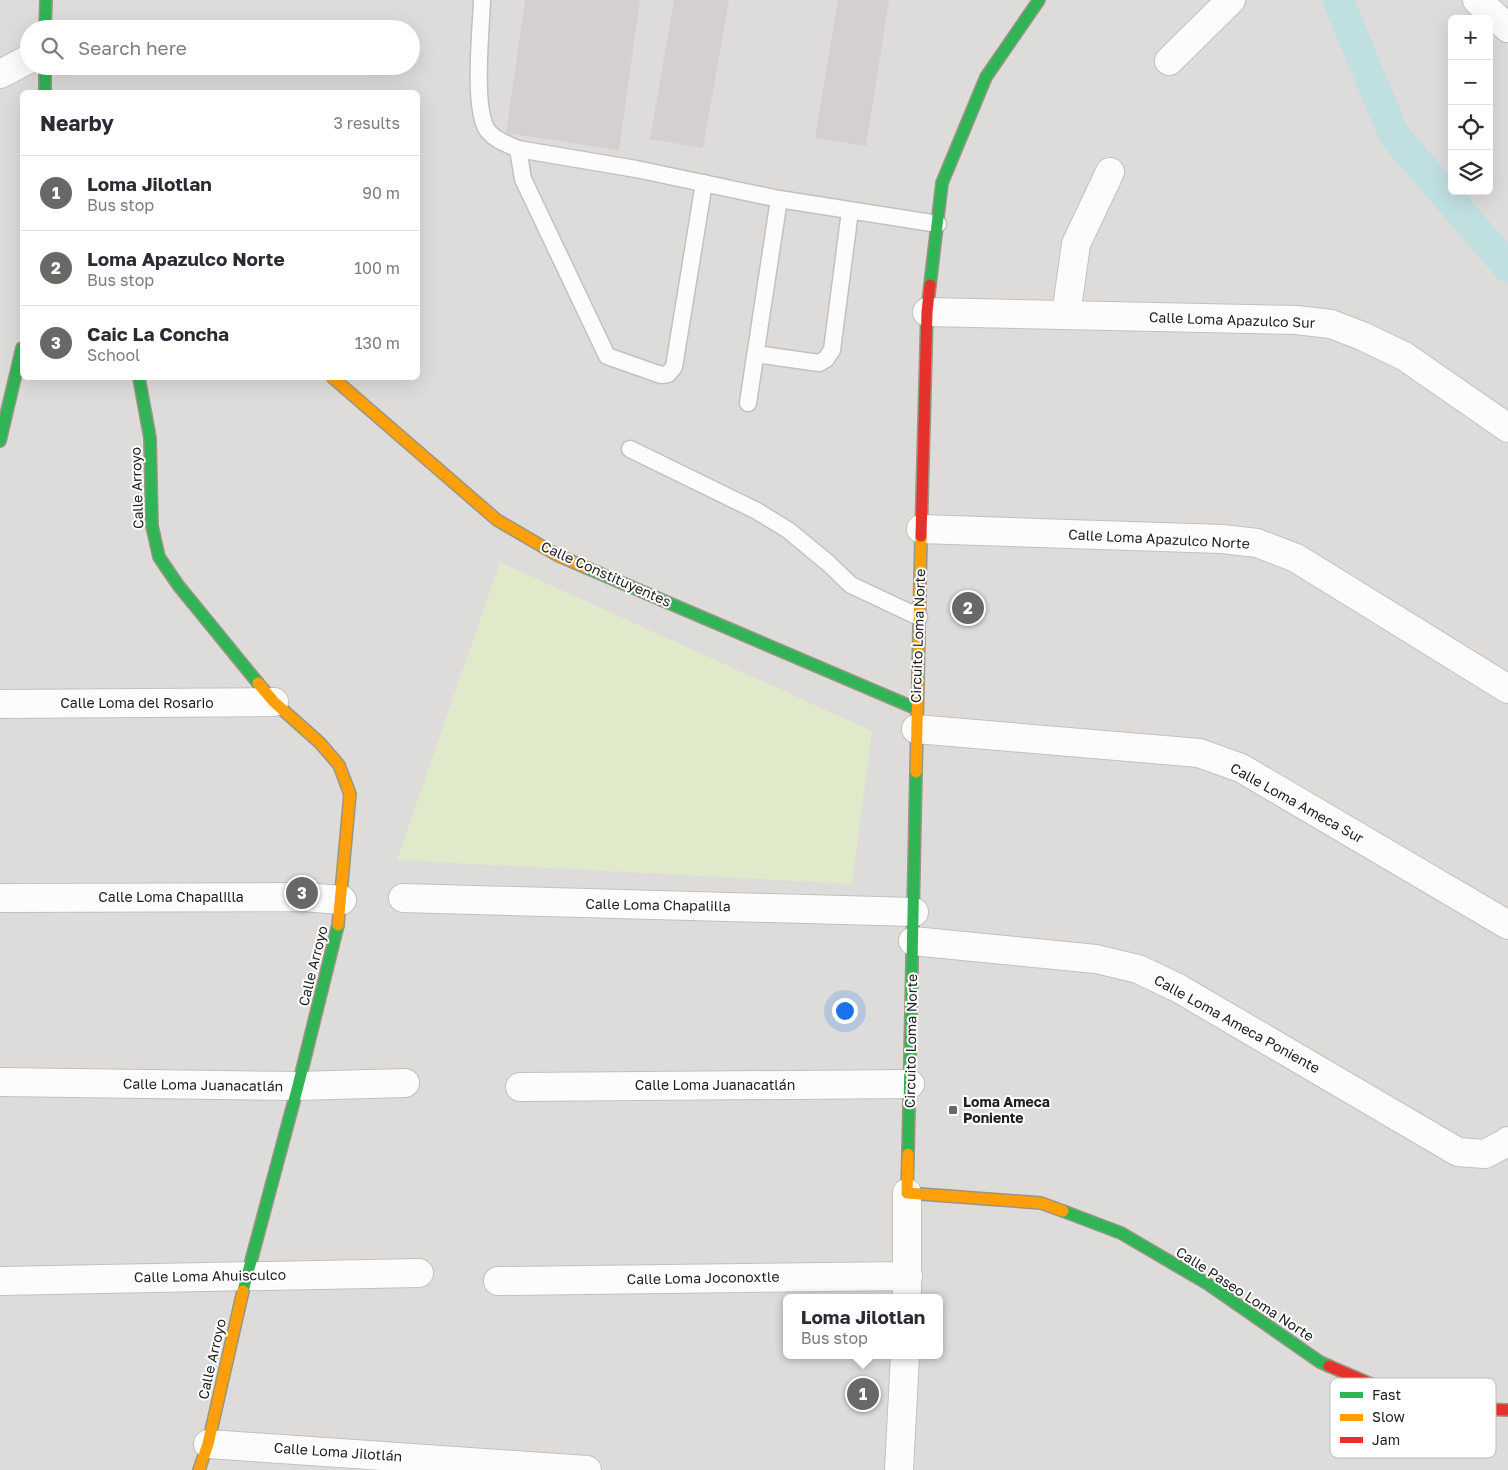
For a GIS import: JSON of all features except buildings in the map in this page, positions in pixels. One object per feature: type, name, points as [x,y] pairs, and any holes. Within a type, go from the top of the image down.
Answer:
[{"type":"street","points":[[45,20],[46,0]]},
{"type":"street","name":"Circuito Loma Norte","points":[[908,1287],[916,719],[927,312],[942,183],[986,76],[1039,0]]},
{"type":"street","points":[[1169,61],[1231,0]]},
{"type":"street","points":[[1477,0],[1508,28]]},
{"type":"street","points":[[0,74],[20,63]]},
{"type":"street","points":[[45,75],[45,90]]},
{"type":"street","points":[[1066,315],[1076,244],[1110,172]]},
{"type":"street","name":"Calle Loma Apazulco Sur","points":[[927,312],[1296,320],[1331,324],[1404,356],[1508,428]]},
{"type":"street","points":[[0,442],[20,357]]},
{"type":"street","name":"Calle Arroyo","points":[[139,380],[150,438],[152,526],[159,557],[178,585],[274,702],[320,743],[339,765],[350,794],[340,918],[298,1086],[247,1275],[208,1444],[199,1470]]},
{"type":"street","name":"Calle Constituyentes","points":[[335,380],[456,486],[497,520],[514,530],[557,555],[916,719]]},
{"type":"street","name":"Calle Loma Apazulco Norte","points":[[921,529],[1222,539],[1256,543],[1296,558],[1508,689]]},
{"type":"street","name":"Calle Loma del Rosario","points":[[0,704],[274,702]]},
{"type":"street","name":"Calle Loma Ameca Sur","points":[[916,719],[1199,753],[1241,768],[1508,925]]},
{"type":"street","name":"Calle Loma Chapalilla","points":[[0,898],[303,897],[342,900]]},
{"type":"street","name":"Calle Loma Chapalilla","points":[[402,898],[914,912]]},
{"type":"street","name":"Calle Loma Ameca Poniente","points":[[914,941],[1096,959],[1138,970],[1178,988],[1458,1152],[1485,1154],[1508,1141]]},
{"type":"street","name":"Calle Loma Juanacatlán","points":[[0,1082],[298,1086],[405,1083]]},
{"type":"street","name":"Calle Loma Juanacatlán","points":[[520,1087],[910,1084]]},
{"type":"street","name":"Calle Paseo Loma Norte","points":[[908,1193],[1041,1203],[1121,1233],[1208,1284],[1320,1362],[1357,1378]]},
{"type":"street","name":"Calle Loma Ahuisculco","points":[[0,1281],[420,1273]]},
{"type":"street","name":"Calle Loma Joconoxtle","points":[[498,1281],[908,1287]]},
{"type":"street","points":[[899,1470],[905,1359]]},
{"type":"street","name":"Calle Loma Jilotlán","points":[[208,1444],[371,1462],[587,1470]]},
{"type":"lane","points":[[482,0],[479,100],[486,128],[501,142],[518,149],[636,169],[779,199],[938,224]]},
{"type":"lane","points":[[518,149],[523,179],[607,356],[661,375],[668,374],[674,367],[704,183]]},
{"type":"lane","points":[[748,402],[779,199]]},
{"type":"lane","points":[[756,354],[819,363],[826,359],[832,350],[850,211]]},
{"type":"lane","points":[[630,449],[757,511],[788,530],[851,585],[919,617]]},
{"type":"shaded area","points":[[0,0],[1508,0],[1508,1470],[0,1470]]},
{"type":"green space","points":[[500,562],[872,731],[852,884],[397,860]]},
{"type":"waterway","points":[[1338,0],[1394,135],[1508,267]]},
{"type":"traffic: fast","points":[[45,20],[46,0]]},
{"type":"traffic: fast","points":[[930,285],[942,183],[986,77],[1039,0]]},
{"type":"traffic: fast","points":[[45,75],[45,90]]},
{"type":"traffic: fast","points":[[0,441],[20,356]]},
{"type":"traffic: fast","points":[[139,380],[150,438],[152,526],[159,557],[178,585],[258,683]]},
{"type":"traffic: fast","points":[[587,568],[917,709]]},
{"type":"traffic: fast","points":[[908,1154],[916,772]]},
{"type":"traffic: fast","points":[[243,1291],[298,1086],[338,925]]},
{"type":"traffic: fast","points":[[1063,1211],[1121,1233],[1208,1284],[1320,1362],[1329,1366]]},
{"type":"traffic: slow","points":[[335,380],[497,520],[557,555],[587,568]]},
{"type":"traffic: slow","points":[[916,772],[921,536]]},
{"type":"traffic: slow","points":[[258,683],[274,702],[320,743],[339,765],[350,794],[338,925]]},
{"type":"traffic: slow","points":[[908,1154],[907,1193],[1041,1203],[1063,1211]]},
{"type":"traffic: slow","points":[[199,1470],[208,1444],[243,1291]]},
{"type":"traffic: jam","points":[[921,536],[927,312],[930,285]]},
{"type":"traffic: jam","points":[[1329,1366],[1357,1378]]},
{"type":"traffic: jam","points":[[1496,1410],[1508,1410]]},
{"type":"place","name":"Loma Apazulco Norte","points":[[968,608]]},
{"type":"place","name":"Caic La Concha","points":[[302,893]]},
{"type":"place","name":"Loma Ameca Poniente","points":[[953,1110]]},
{"type":"place","name":"Loma Jilotlan","points":[[863,1394]]}]
